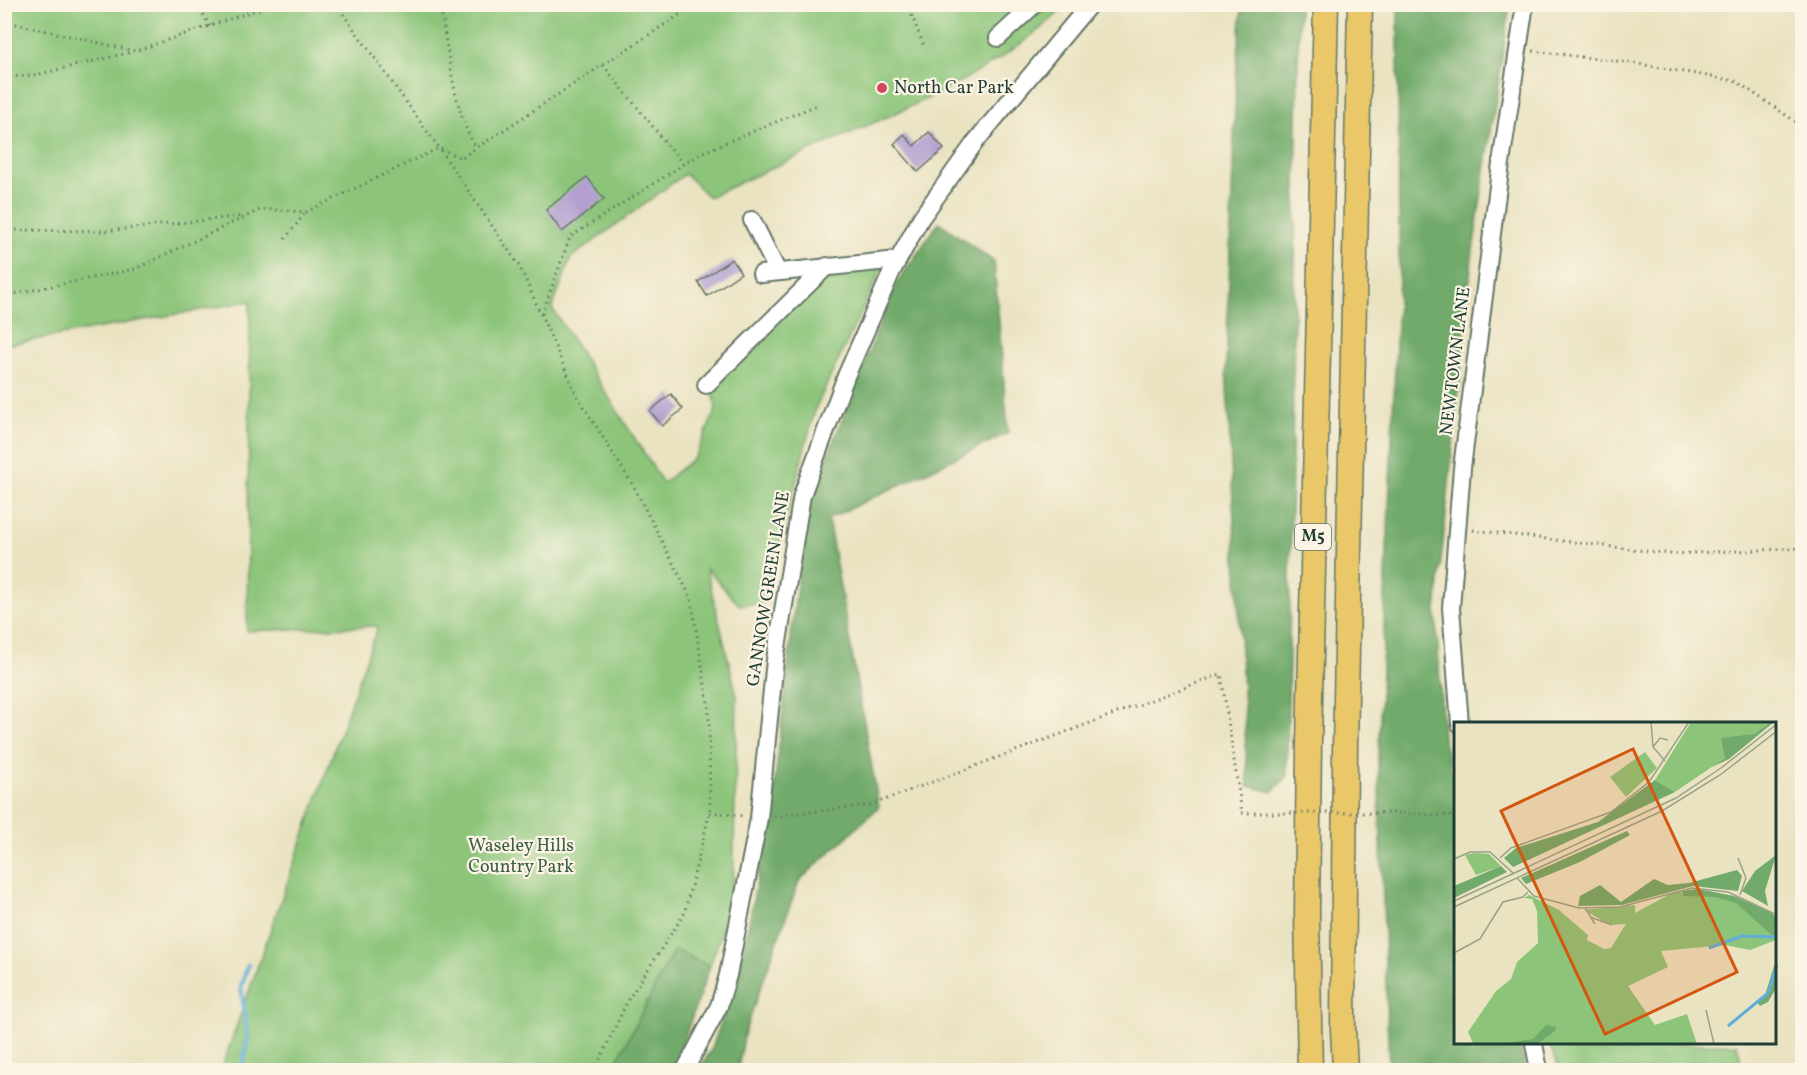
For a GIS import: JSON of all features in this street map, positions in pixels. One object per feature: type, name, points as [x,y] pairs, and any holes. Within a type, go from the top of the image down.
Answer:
[{"type":"highway","name":"M5","points":[[1310,1071],[1307,915],[1308,800],[1326,4]]},
{"type":"highway","name":"M5","points":[[1345,1071],[1343,1029],[1345,749],[1359,4]]},
{"type":"street","points":[[998,38],[1035,4]]},
{"type":"street","name":"GANNOW GREEN LANE","points":[[685,1071],[718,1006],[728,975],[759,818],[775,660],[802,495],[846,376],[898,260],[921,218],[976,141],[1090,4]]},
{"type":"street","name":"NEW TOWN LANE","points":[[1460,722],[1451,608],[1456,529],[1501,163],[1525,4]]},
{"type":"street","points":[[752,220],[778,272]]},
{"type":"street","points":[[761,274],[898,260]]},
{"type":"street","points":[[706,385],[827,266]]},
{"type":"street","points":[[1534,1045],[1539,1071]]},
{"type":"path","points":[[197,4],[210,26]]},
{"type":"path","points":[[4,76],[31,76],[135,51],[274,4]]},
{"type":"path","points":[[336,4],[440,148],[520,267],[576,394],[634,487],[691,598],[709,709],[710,812],[684,914],[628,1000],[595,1071]]},
{"type":"path","points":[[441,4],[450,65],[468,136],[476,148]]},
{"type":"path","points":[[440,148],[461,158],[696,4]]},
{"type":"path","points":[[907,4],[924,46]]},
{"type":"path","points":[[4,21],[135,51]]},
{"type":"path","points":[[1520,49],[1633,63],[1736,81],[1803,126]]},
{"type":"path","points":[[603,65],[683,164]]},
{"type":"path","points":[[542,316],[570,237],[703,152],[817,105]]},
{"type":"path","points":[[285,239],[306,212],[440,148]]},
{"type":"path","points":[[4,296],[135,269],[262,209],[306,212]]},
{"type":"path","points":[[4,230],[106,231],[248,216]]},
{"type":"path","points":[[1456,529],[1671,554],[1803,548]]},
{"type":"path","points":[[710,812],[759,818],[872,805],[1221,674],[1242,813],[1402,813],[1454,816]]},
{"type":"green space","name":"Waseley Hills Country Park","points":[[5,5],[1067,5],[1016,47],[960,82],[709,197],[685,174],[571,258],[552,308],[663,483],[695,457],[716,410],[710,373],[811,278],[875,256],[893,245],[815,409],[764,603],[739,605],[706,568],[737,696],[733,900],[673,1070],[221,1070],[378,626],[247,631],[250,301],[5,345]]},
{"type":"green space","points":[[1242,5],[1299,5],[1287,777],[1272,792],[1248,786],[1226,368],[1236,79]]},
{"type":"green space","points":[[1398,5],[1510,5],[1472,257],[1436,612],[1443,738],[1454,780],[1454,1045],[1519,1045],[1526,1070],[1389,1070],[1378,761],[1399,276]]},
{"type":"green space","points":[[939,222],[994,262],[1008,433],[828,519],[879,807],[799,881],[745,1031],[738,1070],[699,1070],[712,1048],[740,968],[773,798],[805,513],[896,284]]},
{"type":"green space","points":[[674,950],[710,966],[673,1070],[612,1070]]},
{"type":"green space","points":[[1549,1045],[1737,1045],[1743,1070],[1560,1070]]},
{"type":"building","points":[[929,132],[944,149],[918,172],[894,144],[904,134],[914,146]]},
{"type":"building","points":[[587,177],[604,199],[562,232],[546,210]]},
{"type":"building","points":[[732,259],[741,273],[707,296],[698,282]]},
{"type":"building","points":[[671,394],[683,409],[662,426],[650,411]]},
{"type":"waterway","points":[[242,1070],[248,1037],[241,987],[248,965]]},
{"type":"place","name":"North Car Park","points":[[882,88]]}]
